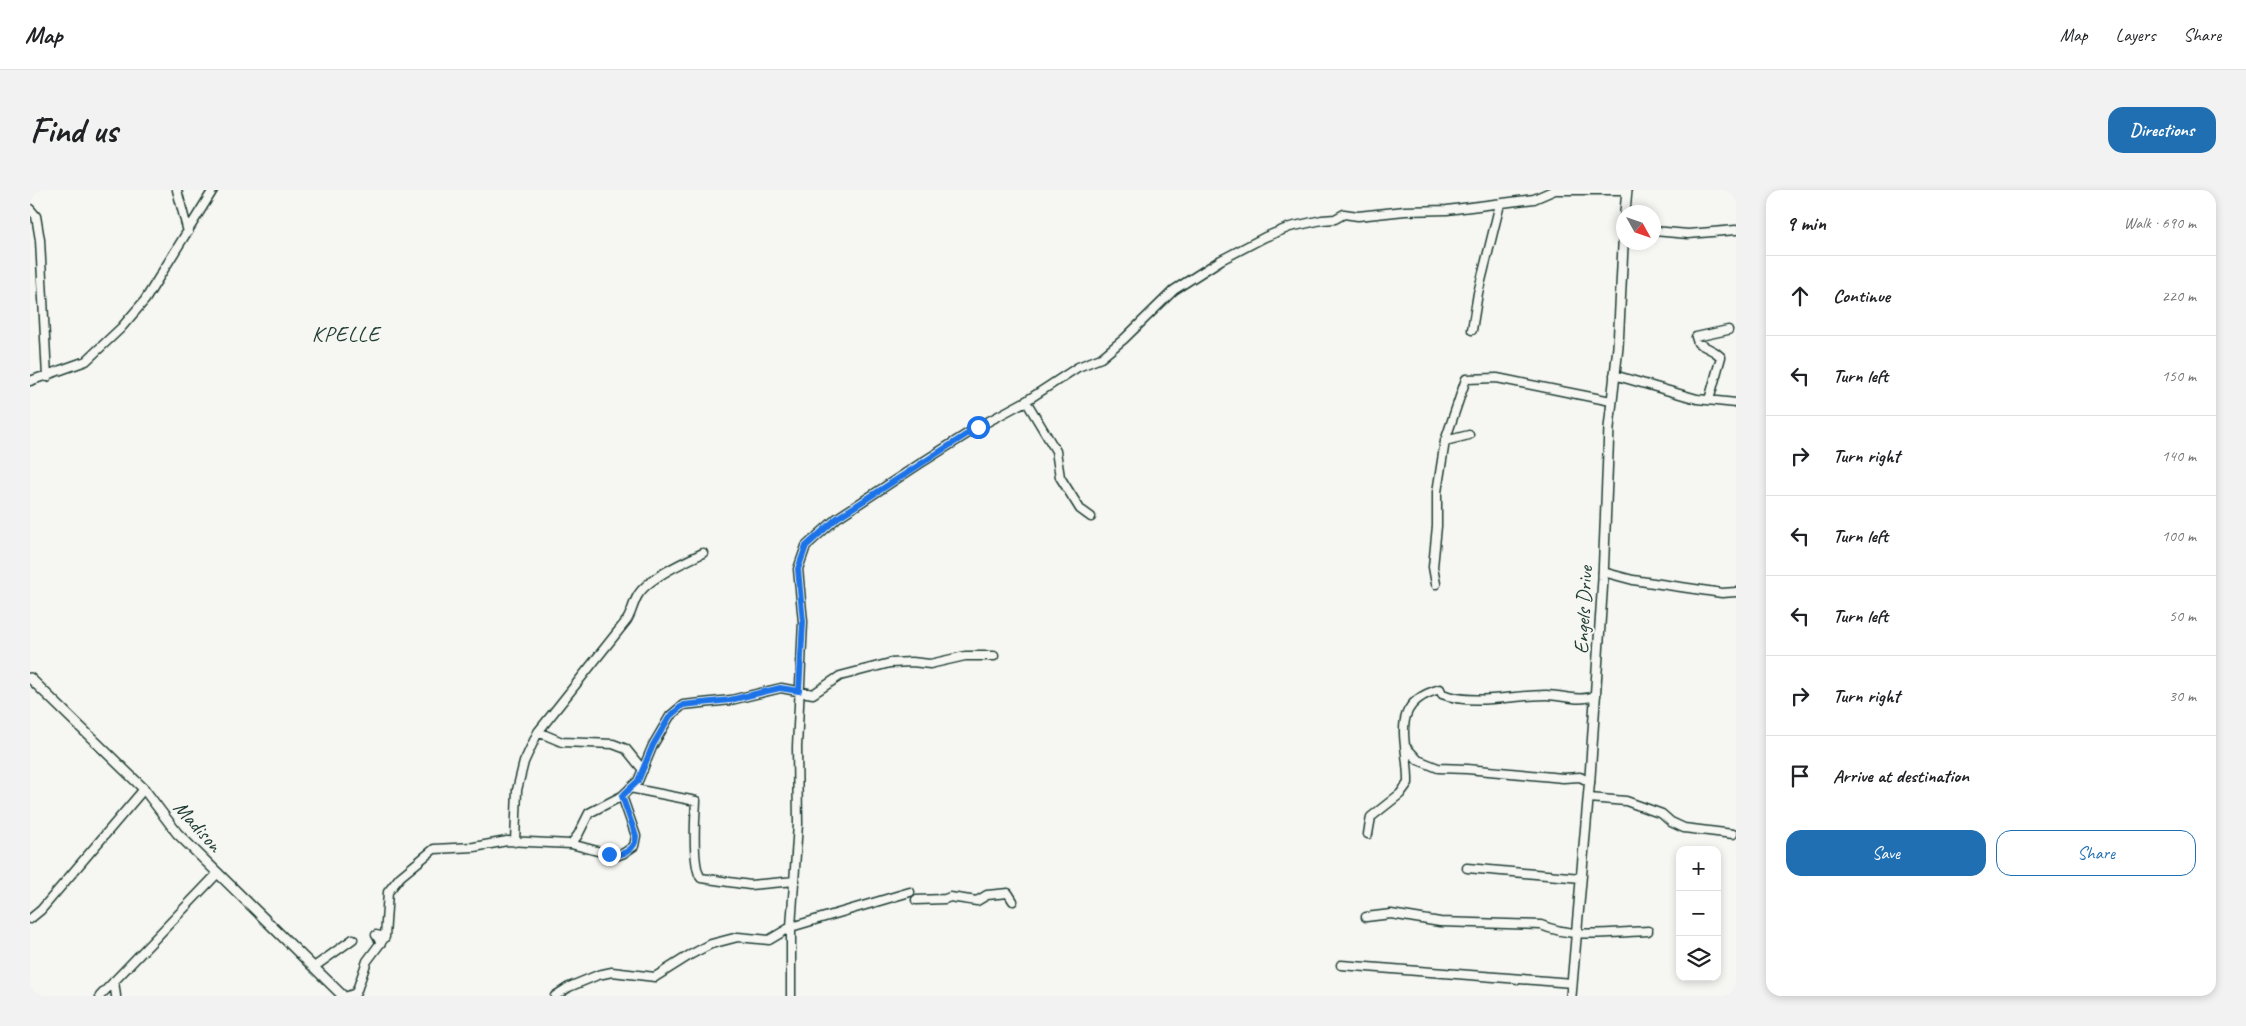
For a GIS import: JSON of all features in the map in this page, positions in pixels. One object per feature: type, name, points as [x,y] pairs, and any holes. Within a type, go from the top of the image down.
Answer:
[{"type":"street","points":[[177,190],[188,232]]},
{"type":"street","points":[[30,381],[47,377],[86,361],[121,328],[145,300],[213,190]]},
{"type":"street","points":[[791,996],[791,927],[798,824],[797,747],[803,622],[798,569],[806,546],[837,518],[978,427],[1026,401],[1078,367],[1101,358],[1124,339],[1174,290],[1221,260],[1265,236],[1290,226],[1322,220],[1335,220],[1344,214],[1358,216],[1405,211],[1447,210],[1500,204],[1534,199],[1556,190],[1627,190],[1626,205]]},
{"type":"street","points":[[1472,330],[1478,294],[1487,265],[1500,204]]},
{"type":"street","points":[[30,209],[36,216],[40,240],[47,377]]},
{"type":"street","points":[[1661,232],[1688,234],[1736,230]]},
{"type":"street","name":"Engels Drive","points":[[1571,996],[1589,798],[1611,402],[1618,347],[1622,250]]},
{"type":"street","points":[[1709,400],[1721,357],[1698,343],[1696,337],[1728,330]]},
{"type":"street","points":[[1614,375],[1697,399],[1736,403]]},
{"type":"street","points":[[1436,584],[1433,567],[1437,526],[1437,492],[1444,441],[1466,379],[1497,378],[1611,402]]},
{"type":"street","points":[[1026,401],[1056,450],[1060,477],[1080,509],[1091,517]]},
{"type":"street","points":[[1444,441],[1470,435]]},
{"type":"street","points":[[515,842],[517,790],[524,762],[538,732],[627,620],[634,608],[638,594],[666,571],[703,553]]},
{"type":"street","points":[[1603,572],[1633,580],[1722,593],[1736,592]]},
{"type":"street","points":[[571,844],[578,835],[589,812],[622,796],[638,781],[653,745],[670,716],[683,705],[730,700],[780,688],[813,694],[840,676],[890,663],[912,662],[930,664],[965,656],[994,656]]},
{"type":"street","name":"Madison","points":[[30,678],[144,789],[177,833],[343,996]]},
{"type":"street","points":[[1368,834],[1371,817],[1400,794],[1408,783],[1406,746],[1403,733],[1410,705],[1421,695],[1440,689],[1442,694],[1463,700],[1549,695],[1588,699],[1596,695]]},
{"type":"street","points":[[538,732],[562,742],[613,744],[626,749],[643,770]]},
{"type":"street","points":[[1406,746],[1418,760],[1438,768],[1563,778],[1580,777],[1590,782]]},
{"type":"street","points":[[630,788],[696,801],[695,852],[697,871],[701,878],[750,885],[795,881]]},
{"type":"street","points":[[30,919],[42,910],[144,789]]},
{"type":"street","points":[[348,996],[356,993],[367,961],[383,940],[388,892],[400,877],[434,849],[474,847],[507,841],[571,844],[616,856],[624,854],[634,846],[636,836],[622,796]]},
{"type":"street","points":[[1589,798],[1626,801],[1662,814],[1670,822],[1684,828],[1733,834]]},
{"type":"street","points":[[1467,868],[1581,878]]},
{"type":"street","points":[[100,996],[218,873]]},
{"type":"street","points":[[554,996],[569,987],[598,975],[612,972],[655,977],[711,944],[738,937],[768,940],[791,927],[910,892]]},
{"type":"street","points":[[916,900],[945,899],[950,897],[976,901],[987,895],[1008,893],[1014,901]]},
{"type":"street","points":[[1366,917],[1391,914],[1440,922],[1541,925],[1552,930],[1576,932],[1648,931]]},
{"type":"street","points":[[314,967],[353,939]]},
{"type":"street","points":[[1341,965],[1572,984]]},
{"type":"street","points":[[114,981],[116,996]]},
{"type":"district","name":"KPELLE","points":[[346,334]]},
{"type":"route","points":[[609,854],[616,856],[624,854],[636,842],[636,836],[622,796],[638,781],[653,745],[670,716],[683,705],[730,700],[780,688],[799,691],[803,622],[798,569],[806,546],[837,518],[978,427]]}]
